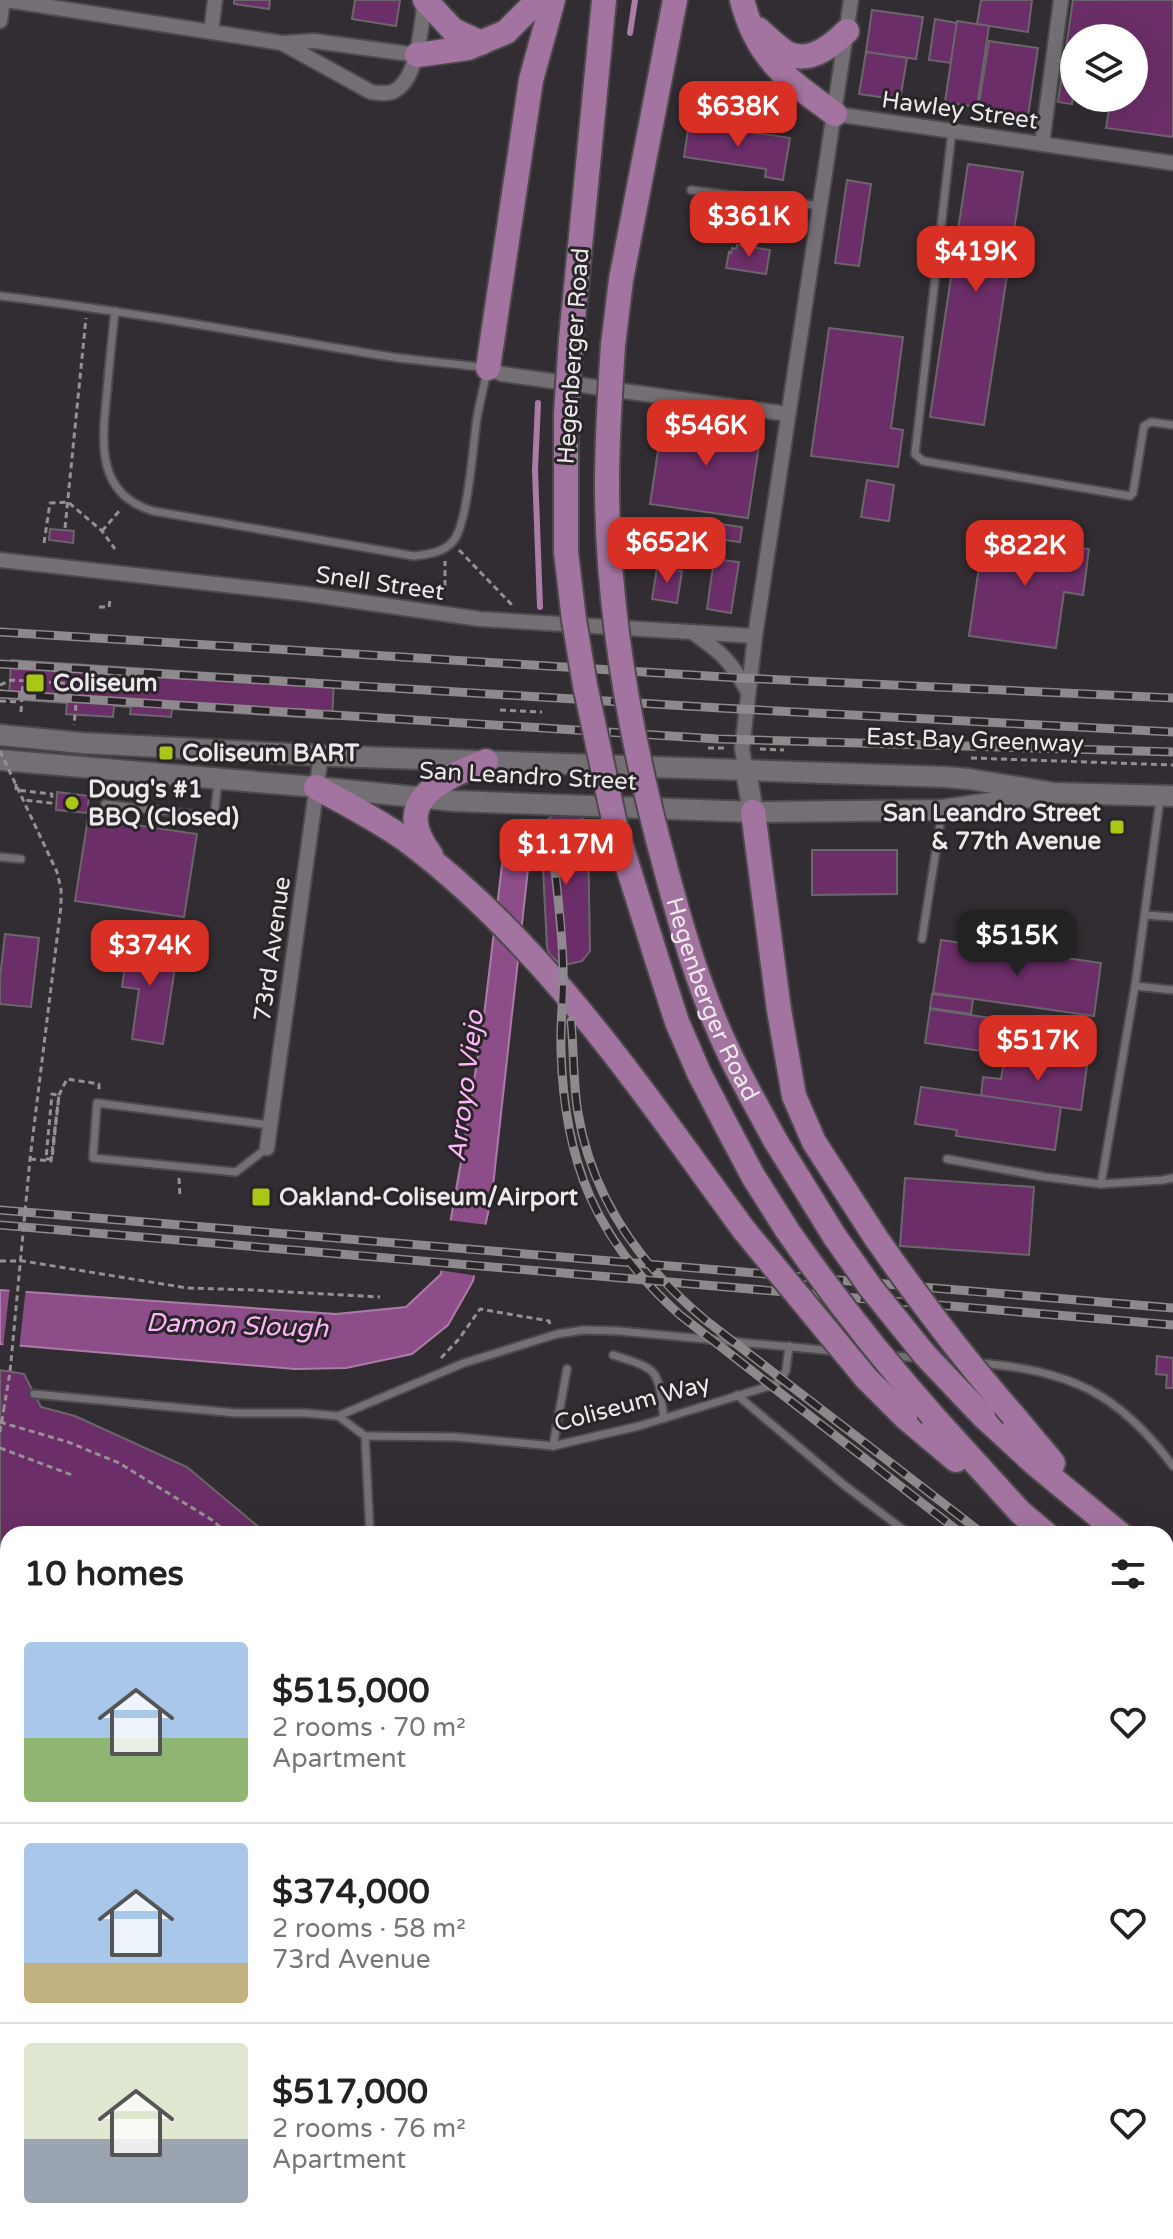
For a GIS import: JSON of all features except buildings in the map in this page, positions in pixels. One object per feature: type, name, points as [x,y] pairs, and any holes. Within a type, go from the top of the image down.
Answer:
[{"type":"main road","points":[[425,0],[453,30],[481,43]]},
{"type":"main road","points":[[417,55],[468,48],[506,32],[538,0]]},
{"type":"main road","points":[[488,368],[531,80],[553,0]]},
{"type":"main road","name":"Hegenberger Road","points":[[604,0],[571,339],[566,428],[566,552],[585,685],[616,829],[682,1035],[753,1176],[828,1290],[863,1335],[1020,1512],[1037,1526]]},
{"type":"main road","name":"Hegenberger Road","points":[[675,0],[624,265],[613,345],[607,473],[610,553],[623,674],[635,745],[668,879],[695,966],[729,1054],[775,1140],[835,1237],[925,1355],[983,1416],[1111,1526]]},
{"type":"main road","points":[[744,10],[789,54],[806,55],[821,51],[836,43],[847,31]]},
{"type":"main road","points":[[744,10],[763,52],[784,76],[835,114]]},
{"type":"main road","name":"San Leandro Street","points":[[0,735],[72,742],[321,755],[945,777],[1054,793],[1167,796]]},
{"type":"main road","name":"San Leandro Street","points":[[0,760],[486,803],[753,812],[942,810],[1054,793]]},
{"type":"main road","points":[[446,872],[429,853],[417,831],[415,818],[422,798],[429,789],[458,772],[486,761]]},
{"type":"main road","points":[[746,771],[794,1096],[814,1142],[932,1318],[1090,1508]]},
{"type":"main road","points":[[316,787],[391,830],[446,872],[490,912],[578,1007],[744,1230],[866,1378],[905,1417],[1020,1512]]},
{"type":"street","points":[[0,21],[4,0],[282,43],[314,41],[417,55]]},
{"type":"street","points":[[211,32],[215,0]]},
{"type":"street","points":[[282,43],[371,92],[386,94],[396,90],[404,80],[417,55],[425,0]]},
{"type":"street","points":[[746,771],[742,749],[755,636],[851,0]]},
{"type":"street","points":[[1042,144],[1061,0]]},
{"type":"street","name":"Hawley Street","points":[[835,114],[1173,163]]},
{"type":"street","points":[[488,368],[502,374],[788,414]]},
{"type":"street","name":"Snell Street","points":[[0,560],[306,594],[480,619],[755,636]]},
{"type":"street","points":[[692,632],[720,652],[748,692]]},
{"type":"street","name":"73rd Avenue","points":[[267,1148],[321,755]]},
{"type":"lane","points":[[952,131],[915,454],[923,461],[1130,496],[1144,426],[1151,422],[1173,425]]},
{"type":"lane","points":[[691,190],[820,206]]},
{"type":"lane","points":[[0,296],[87,306],[383,355],[488,368],[478,413],[463,519],[456,537],[446,549],[414,556],[137,506],[122,495],[111,479],[103,447],[115,311]]},
{"type":"lane","points":[[105,804],[214,817],[219,779]]},
{"type":"lane","points":[[1101,1184],[1167,796]]},
{"type":"lane","points":[[922,939],[942,810]]},
{"type":"lane","points":[[0,857],[21,859]]},
{"type":"lane","points":[[1145,915],[1173,917]]},
{"type":"lane","points":[[1135,986],[1173,990]]},
{"type":"lane","points":[[267,1148],[236,1172],[93,1158],[97,1103],[270,1125]]},
{"type":"lane","points":[[947,1159],[1101,1184],[1173,1178]]},
{"type":"lane","points":[[34,1394],[236,1413],[338,1416],[434,1375],[557,1334],[584,1330],[859,1353]]},
{"type":"lane","points":[[737,1395],[776,1384],[786,1371],[789,1346]]},
{"type":"lane","points":[[875,1354],[937,1360]]},
{"type":"lane","points":[[613,1355],[648,1366],[658,1380],[664,1418]]},
{"type":"lane","points":[[952,1361],[1014,1367],[1047,1373],[1075,1383],[1114,1403],[1152,1438],[1173,1466]]},
{"type":"lane","points":[[553,1446],[567,1369]]},
{"type":"lane","name":"Coliseum Way","points":[[365,1436],[456,1437],[553,1446],[664,1418],[737,1395],[844,1485],[898,1526]]},
{"type":"lane","points":[[338,1416],[365,1436],[370,1526]]},
{"type":"path","points":[[65,528],[87,306]]},
{"type":"path","points":[[102,531],[128,499]]},
{"type":"path","points":[[44,543],[50,503],[68,502],[102,531],[115,549]]},
{"type":"path","points":[[452,542],[515,608]]},
{"type":"path","points":[[445,586],[446,549]]},
{"type":"path","points":[[99,607],[109,607],[110,600]]},
{"type":"path","points":[[53,682],[55,663]]},
{"type":"path","points":[[0,685],[12,680],[78,684],[72,742]]},
{"type":"path","points":[[21,712],[23,681]]},
{"type":"path","points":[[0,691],[9,692]]},
{"type":"path","points":[[0,701],[21,702]]},
{"type":"path","points":[[500,710],[542,712]]},
{"type":"path","points":[[775,750],[788,751]]},
{"type":"path","points":[[0,751],[57,872],[61,889],[60,922],[30,1159],[10,1372],[0,1432]]},
{"type":"path","name":"East Bay Greenway","points":[[968,758],[1173,765]]},
{"type":"path","points":[[16,784],[16,790],[52,794],[51,803],[24,800]]},
{"type":"path","points":[[554,865],[565,863]]},
{"type":"path","points":[[30,1159],[51,1161],[59,1095],[55,1093],[52,1094],[46,1159],[52,1159],[59,1095],[67,1079],[99,1084],[97,1103]]},
{"type":"path","points":[[178,1166],[180,1198]]},
{"type":"path","points":[[0,1261],[23,1261],[187,1288],[380,1297]]},
{"type":"path","points":[[434,1375],[442,1355],[459,1339],[480,1309],[549,1321],[557,1334]]},
{"type":"path","points":[[1,1422],[68,1442],[119,1463],[219,1526]]},
{"type":"path","points":[[0,1448],[72,1475]]},
{"type":"water","name":"Damon Slough","points":[[507,823],[533,824],[492,1195],[473,1281],[448,1325],[412,1354],[346,1368],[295,1369],[0,1344],[0,1290],[336,1314],[406,1307],[441,1274],[483,1024]]},
{"type":"pier","points":[[447,1220],[488,1225],[479,1276],[438,1270]]},
{"type":"pier","points":[[10,1286],[26,1287],[19,1350],[3,1348]]},
{"type":"waterway","name":"Arroyo Viejo","points":[[630,33],[635,0]]},
{"type":"waterway","name":"Arroyo Viejo","points":[[538,403],[535,470],[540,607]]},
{"type":"railway","points":[[0,632],[740,678],[1173,698]]},
{"type":"railway","points":[[0,664],[1173,732]]},
{"type":"railway","points":[[0,694],[718,739],[1173,752]]},
{"type":"railway","points":[[552,842],[562,950],[561,1039],[569,1129],[590,1197],[606,1228],[626,1258],[680,1315],[952,1526]]},
{"type":"railway","points":[[571,1021],[576,1102],[585,1144],[607,1201],[640,1253],[704,1319],[973,1526]]},
{"type":"railway","points":[[0,1210],[1173,1308]]},
{"type":"railway","points":[[0,1225],[1173,1325]]},
{"type":"place","name":"Coliseum","points":[[35,683]]},
{"type":"place","name":"Coliseum BART","points":[[166,753]]},
{"type":"place","name":"Doug's #1 BBQ (Closed)","points":[[72,803]]},
{"type":"place","name":"San Leandro Street & 77th Avenue","points":[[1117,827]]},
{"type":"place","name":"Oakland-Coliseum/Airport","points":[[261,1197]]}]
